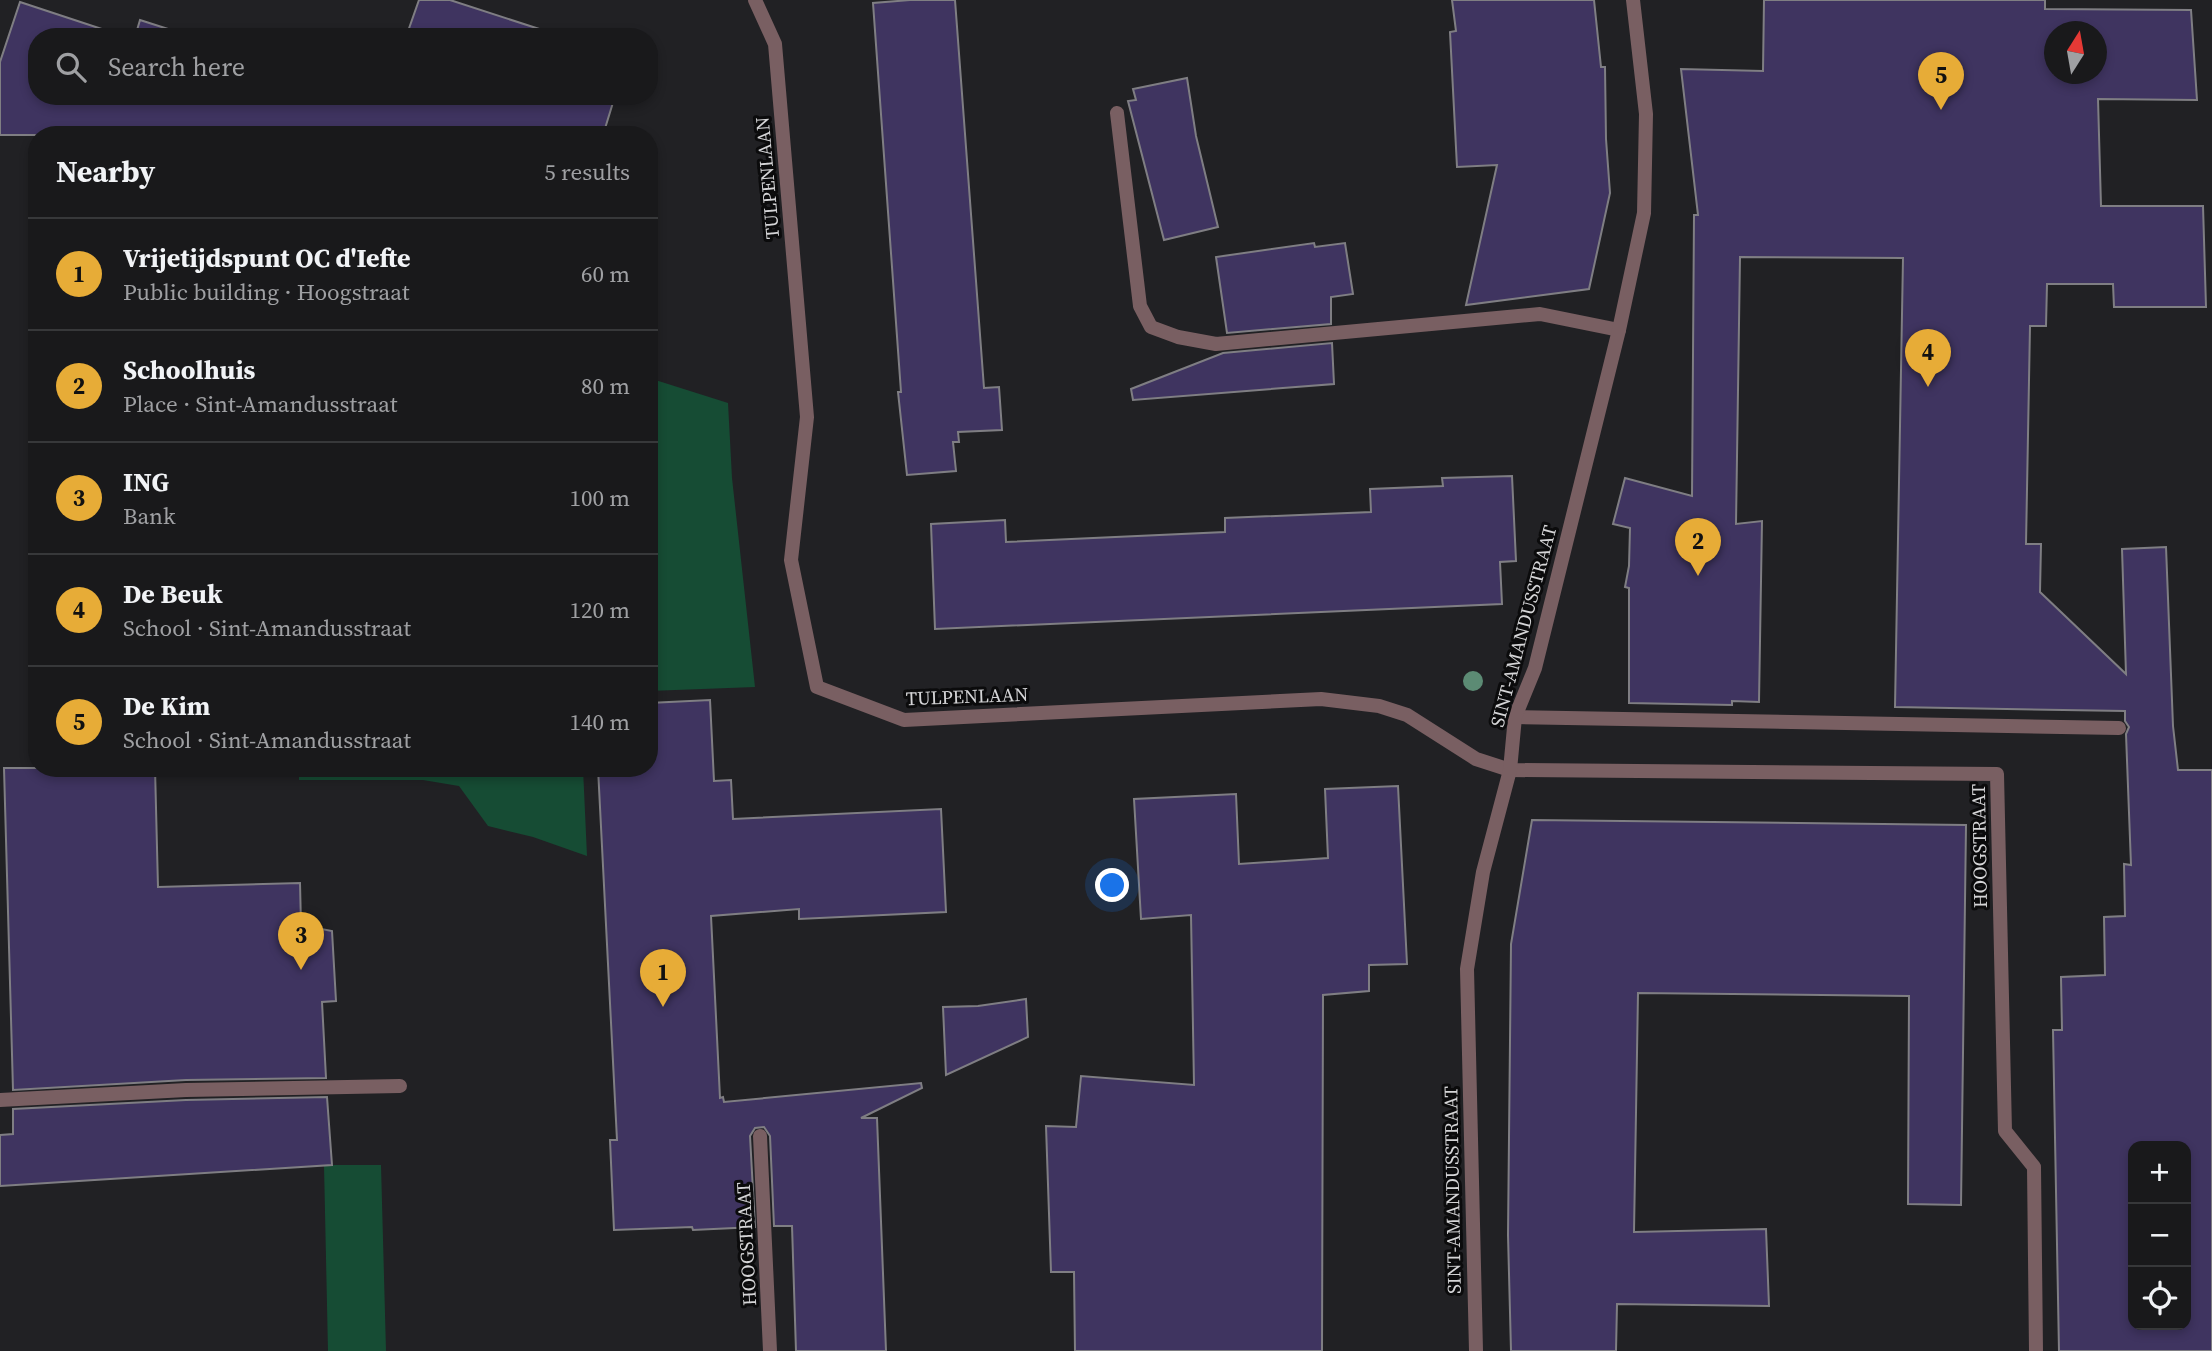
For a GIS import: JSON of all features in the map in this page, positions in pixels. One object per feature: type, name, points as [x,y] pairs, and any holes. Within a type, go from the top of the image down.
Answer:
[{"type":"street","name":"TULPENLAAN","points":[[755,0],[775,44],[807,417],[790,560],[817,687],[904,720],[1321,699],[1379,706],[1407,715],[1476,759],[1510,770]]},
{"type":"street","name":"SINT-AMANDUSSTRAAT","points":[[1476,1351],[1467,969],[1483,872],[1510,770],[1515,718],[1535,668],[1619,330],[1644,214],[1646,114],[1633,0]]},
{"type":"street","points":[[1117,113],[1140,306],[1151,327],[1178,337],[1216,344],[1540,314],[1619,330]]},
{"type":"street","points":[[1515,718],[2119,728]]},
{"type":"street","name":"HOOGSTRAAT","points":[[1510,770],[1997,774],[2004,1131],[2034,1167],[2036,1351]]},
{"type":"street","points":[[0,1100],[186,1090],[400,1086]]},
{"type":"street","name":"HOOGSTRAAT","points":[[760,1136],[770,1351]]},
{"type":"green space","points":[[658,381],[728,403],[732,478],[755,687],[658,691]]},
{"type":"green space","points":[[299,777],[583,777],[587,856],[533,837],[488,826],[459,786],[423,780],[299,780]]},
{"type":"green space","points":[[324,1165],[381,1165],[386,1351],[328,1351]]},
{"type":"building","points":[[419,0],[450,0],[536,28],[409,28]]},
{"type":"building","points":[[955,0],[984,388],[999,387],[1002,430],[958,432],[959,442],[953,442],[956,471],[907,475],[898,392],[901,392],[873,3]]},
{"type":"building","points":[[1452,0],[1594,0],[1601,67],[1605,67],[1610,193],[1589,289],[1466,305],[1497,165],[1457,167],[1450,32],[1456,31]]},
{"type":"building","points":[[1764,0],[2045,0],[2045,9],[2191,10],[2197,100],[2098,99],[2101,206],[2203,206],[2206,307],[2114,307],[2113,284],[2047,284],[2046,326],[2030,326],[2026,544],[2041,544],[2040,592],[2126,674],[2122,549],[2166,547],[2173,726],[2178,770],[2212,770],[2212,1351],[2059,1351],[2053,1030],[2062,1030],[2061,977],[2105,975],[2104,917],[2125,916],[2124,864],[2131,865],[2126,734],[2129,727],[2125,721],[2125,711],[1895,707],[1903,258],[1740,257],[1736,524],[1762,521],[1759,702],[1732,701],[1732,705],[1629,703],[1629,588],[1625,587],[1629,566],[1630,528],[1613,524],[1625,478],[1692,496],[1694,215],[1698,215],[1681,69],[1763,71]]},
{"type":"building","points":[[20,2],[99,28],[28,28],[28,105],[612,105],[606,126],[28,126],[28,135],[0,135],[0,62]]},
{"type":"building","points":[[140,20],[165,28],[138,28]]},
{"type":"building","points":[[1187,78],[1196,136],[1218,227],[1164,240],[1128,101],[1136,100],[1133,89]]},
{"type":"building","points":[[1314,243],[1315,247],[1345,243],[1353,294],[1331,297],[1331,324],[1227,333],[1216,257]]},
{"type":"building","points":[[1332,343],[1334,384],[1133,400],[1131,389],[1223,353]]},
{"type":"building","points":[[1512,476],[1516,561],[1500,562],[1502,604],[935,629],[931,524],[1005,520],[1006,542],[1225,532],[1225,518],[1371,512],[1370,489],[1443,486],[1442,478]]},
{"type":"building","points":[[710,700],[714,781],[731,780],[733,819],[941,809],[946,912],[799,919],[799,909],[711,916],[720,1098],[723,1097],[724,1102],[921,1083],[922,1088],[861,1118],[877,1118],[886,1351],[796,1351],[792,1226],[774,1226],[770,1136],[764,1127],[755,1128],[750,1136],[755,1227],[614,1230],[610,1140],[617,1140],[598,777],[658,777],[658,703]]},
{"type":"building","points":[[4,768],[28,768],[28,777],[155,777],[158,887],[300,883],[301,925],[332,931],[336,1001],[322,1002],[326,1078],[186,1080],[13,1090]]},
{"type":"building","points":[[1398,786],[1407,964],[1369,965],[1369,991],[1323,995],[1322,1351],[1075,1351],[1074,1272],[1051,1272],[1046,1126],[1076,1127],[1081,1076],[1194,1085],[1191,915],[1141,919],[1134,799],[1236,794],[1239,864],[1328,858],[1325,789]]},
{"type":"building","points":[[1532,820],[1966,825],[1961,1205],[1908,1204],[1909,996],[1638,993],[1634,1232],[1766,1229],[1769,1306],[1617,1304],[1616,1351],[1511,1351],[1508,1235],[1511,944]]},
{"type":"building","points":[[1026,999],[1028,1037],[946,1075],[943,1007],[978,1006]]},
{"type":"building","points":[[327,1097],[332,1165],[0,1186],[0,1135],[13,1134],[13,1109],[186,1100]]},
{"type":"place","name":"De Kim","points":[[1941,110]]},
{"type":"place","name":"De Beuk","points":[[1928,387]]},
{"type":"place","name":"Schoolhuis","points":[[1698,576]]},
{"type":"place","name":"ING","points":[[301,970]]},
{"type":"place","name":"Vrijetijdspunt OC d'Iefte","points":[[663,1007]]}]
